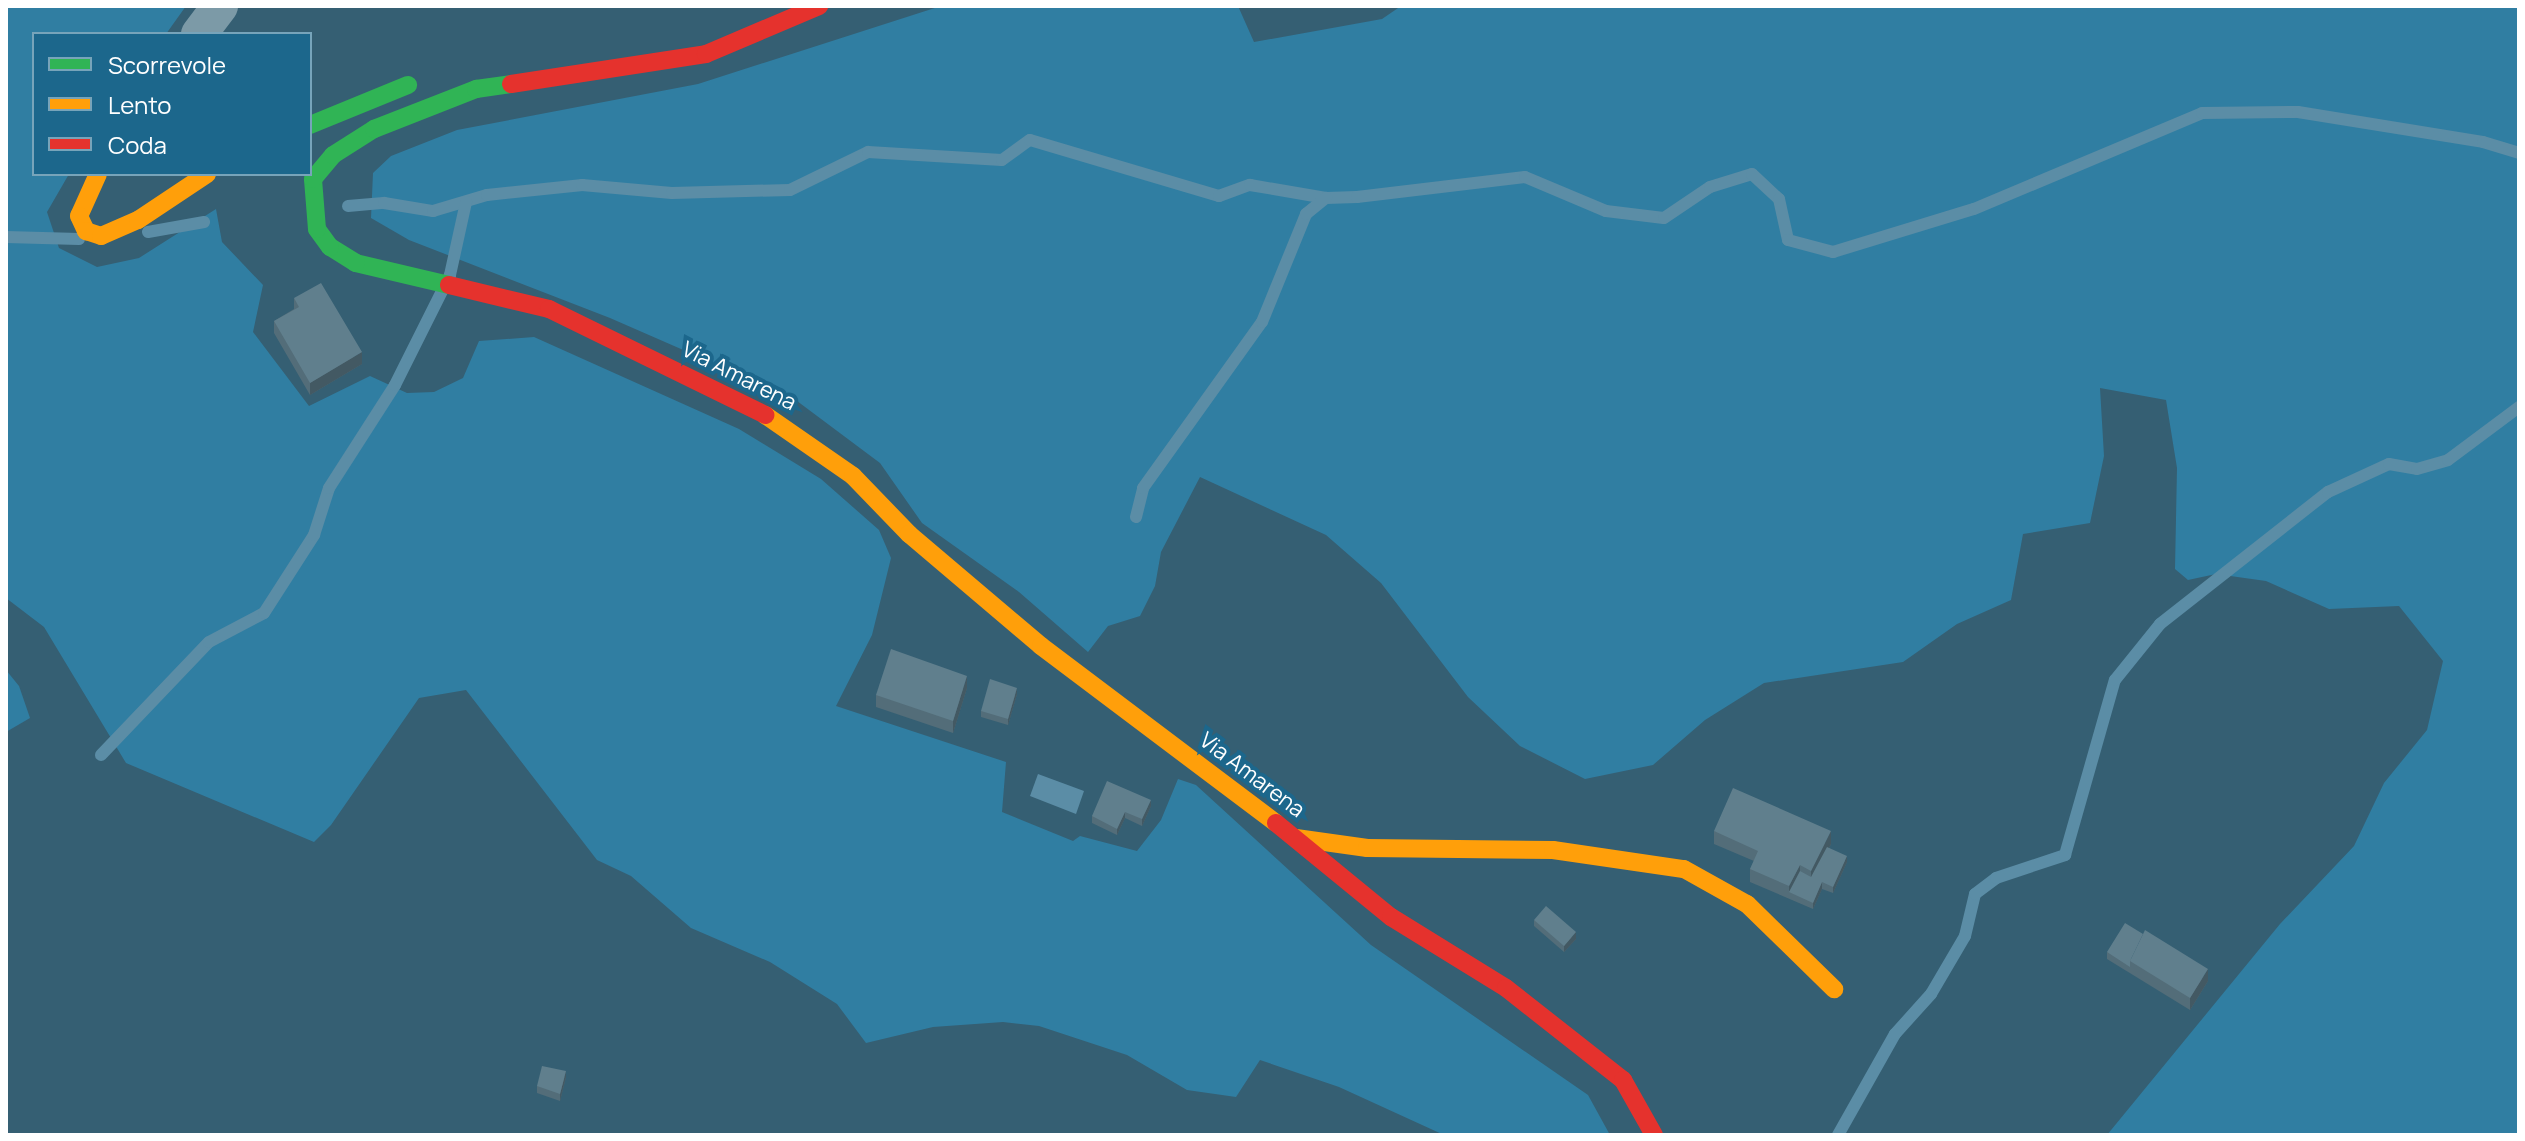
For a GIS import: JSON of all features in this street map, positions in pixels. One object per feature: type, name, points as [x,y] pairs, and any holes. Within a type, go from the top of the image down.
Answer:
[{"type":"street","points":[[200,32],[220,6]]},
{"type":"street","name":"Via Amarena","points":[[819,6],[706,54],[476,89],[344,147],[313,179],[311,201],[317,229],[330,247],[356,263],[549,309],[787,426],[853,476],[909,534],[1041,646],[1296,838],[1391,917],[1506,988],[1623,1080],[1654,1135]]},
{"type":"street","points":[[522,62],[547,62],[559,77]]},
{"type":"street","points":[[312,124],[430,78]]},
{"type":"street","points":[[97,176],[79,216],[86,231],[101,236],[138,220],[204,176]]},
{"type":"street","points":[[1296,838],[1367,848],[1553,850],[1684,869],[1747,904],[1834,989]]},
{"type":"shaded area","points":[[6,6],[186,6],[167,32],[32,32],[32,176],[68,176],[47,212],[59,248],[97,267],[139,258],[216,209],[222,242],[263,285],[253,332],[309,406],[370,376],[407,393],[434,392],[463,378],[479,341],[534,337],[739,429],[821,479],[879,530],[891,558],[872,635],[836,706],[1006,762],[1002,812],[1073,841],[1080,836],[1137,851],[1161,820],[1178,779],[1196,785],[1371,945],[1588,1095],[1610,1135],[1444,1135],[1339,1087],[1260,1060],[1236,1097],[1187,1090],[1127,1055],[1039,1026],[1003,1022],[933,1027],[866,1043],[837,1004],[770,962],[691,928],[631,876],[597,860],[466,690],[419,698],[331,825],[314,842],[126,763],[44,627],[6,598]]},
{"type":"shaded area","points":[[941,6],[1238,6],[1254,42],[1382,19],[1401,6],[2519,6],[2519,1135],[2107,1135],[2280,924],[2354,846],[2384,783],[2427,730],[2443,661],[2399,606],[2329,609],[2266,581],[2216,574],[2188,580],[2175,569],[2177,468],[2166,400],[2100,388],[2104,456],[2090,523],[2023,534],[2011,600],[1957,624],[1903,662],[1764,683],[1705,720],[1653,765],[1585,779],[1520,746],[1468,697],[1381,583],[1326,535],[1200,477],[1161,552],[1155,586],[1140,616],[1108,626],[1088,652],[1019,592],[922,523],[880,463],[793,398],[610,318],[409,240],[371,218],[373,173],[391,156],[457,130],[698,84]]},
{"type":"shaded area","points":[[6,670],[19,686],[30,718],[6,732]]},
{"type":"shaded area","points":[[1038,774],[1084,791],[1076,814],[1030,796]]},
{"type":"building","points":[[321,283],[362,352],[310,383],[274,321],[299,307],[294,298]]},
{"type":"building","points":[[891,649],[967,676],[953,721],[876,695]]},
{"type":"building","points":[[990,679],[1017,688],[1008,719],[981,711]]},
{"type":"building","points":[[1107,781],[1151,800],[1142,819],[1125,812],[1117,829],[1092,816]]},
{"type":"building","points":[[1733,788],[1831,831],[1811,871],[1800,865],[1789,886],[1750,869],[1758,851],[1714,831]]},
{"type":"building","points":[[1827,847],[1847,856],[1833,887],[1822,882],[1813,903],[1789,892],[1800,871],[1811,877]]},
{"type":"building","points":[[1546,906],[1576,932],[1564,946],[1534,920]]},
{"type":"building","points":[[2125,923],[2143,934],[2130,967],[2107,952]]},
{"type":"building","points":[[2145,930],[2208,969],[2190,998],[2130,961]]},
{"type":"building","points":[[542,1066],[566,1071],[560,1094],[537,1086]]},
{"type":"waterway","points":[[348,206],[384,203],[433,211],[487,195],[582,185],[672,193],[790,190],[868,152],[1002,160],[1030,140],[1219,196],[1250,185],[1326,198],[1357,197],[1525,177],[1606,211],[1664,218],[1710,187],[1752,174],[1779,199],[1788,240],[1833,252],[1974,209],[2202,113],[2298,112],[2483,142],[2519,153]]},
{"type":"waterway","points":[[1136,517],[1143,488],[1262,322],[1306,214],[1326,198]]},
{"type":"waterway","points":[[101,755],[209,642],[264,613],[314,535],[329,488],[395,385],[450,275],[466,202]]},
{"type":"waterway","points":[[148,232],[204,222]]},
{"type":"waterway","points":[[6,237],[79,239]]},
{"type":"waterway","points":[[1838,1135],[1895,1034],[1931,994],[1965,936],[1975,894],[1996,878],[2065,855],[2115,680],[2160,624],[2328,492],[2389,464],[2417,469],[2448,460],[2519,407]]},
{"type":"traffic: fast","points":[[449,285],[356,263],[330,247],[317,229],[313,179],[333,155],[374,129],[476,89],[511,84]]},
{"type":"traffic: fast","points":[[312,124],[408,85]]},
{"type":"traffic: slow","points":[[97,176],[79,216],[86,231],[101,236],[138,220],[204,176]]},
{"type":"traffic: slow","points":[[765,415],[853,476],[909,534],[1041,646],[1276,823]]},
{"type":"traffic: slow","points":[[1296,838],[1367,848],[1553,850],[1684,869],[1747,904],[1834,989]]},
{"type":"traffic: jam","points":[[511,84],[706,54],[819,6]]},
{"type":"traffic: jam","points":[[449,285],[549,309],[765,415]]},
{"type":"traffic: jam","points":[[1276,823],[1391,917],[1506,988],[1623,1080],[1654,1135]]}]
